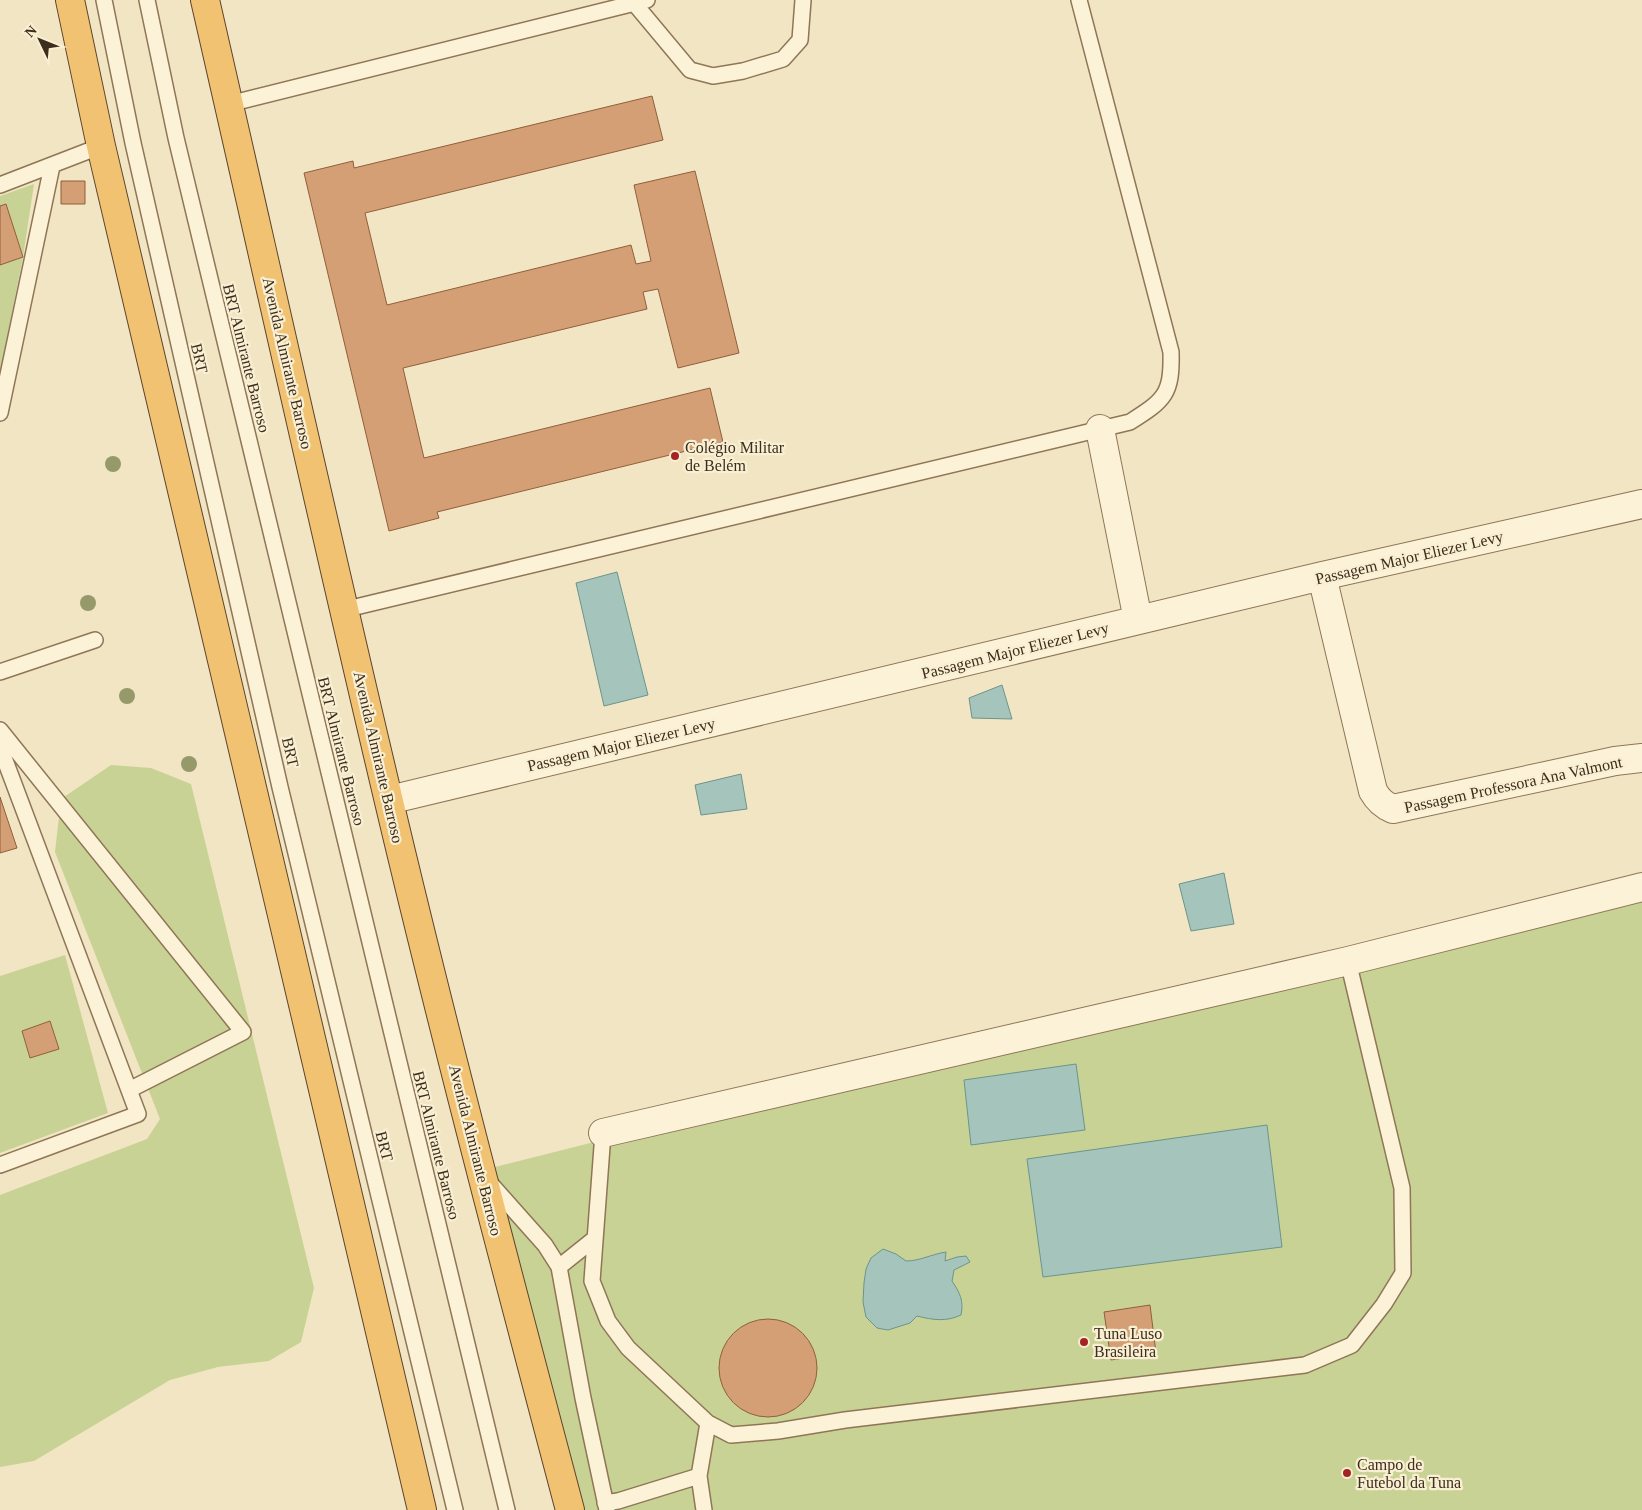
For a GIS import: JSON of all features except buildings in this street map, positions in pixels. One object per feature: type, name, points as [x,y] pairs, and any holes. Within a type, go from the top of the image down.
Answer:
[{"type":"highway","points":[[70,0],[101,146],[422,1510]]},
{"type":"highway","name":"Avenida Almirante Barroso","points":[[205,0],[389,800],[482,1174],[570,1510]]},
{"type":"street","points":[[1100,429],[1138,620]]},
{"type":"street","name":"Passagem Major Eliezer Levy","points":[[389,800],[1322,576],[1642,504]]},
{"type":"street","name":"Passagem Professora Ana Valmont","points":[[1322,576],[1373,791],[1384,806],[1393,809],[1615,761],[1642,758]]},
{"type":"street","points":[[603,1133],[1348,961],[1642,886]]},
{"type":"lane","name":"BRT","points":[[104,0],[133,143],[278,777],[454,1510]]},
{"type":"lane","name":"BRT Almirante Barroso","points":[[147,0],[176,138],[507,1510]]},
{"type":"lane","points":[[229,104],[641,2],[690,70],[713,76],[743,71],[783,59],[800,40],[803,0]]},
{"type":"lane","points":[[344,610],[1130,422],[1152,408],[1166,394],[1172,375],[1171,352],[1079,0]]},
{"type":"lane","points":[[0,185],[101,146]]},
{"type":"lane","points":[[0,413],[52,166]]},
{"type":"lane","points":[[0,672],[95,640]]},
{"type":"lane","points":[[0,730],[243,1032],[129,1090]]},
{"type":"lane","points":[[0,748],[138,1114],[0,1166]]},
{"type":"lane","points":[[603,1133],[592,1281],[608,1321],[628,1348],[708,1423],[731,1435],[778,1431],[845,1420],[1305,1365],[1352,1345],[1384,1304],[1403,1273],[1402,1188],[1348,961]]},
{"type":"lane","points":[[482,1174],[545,1245],[559,1268],[583,1398],[606,1506],[699,1476]]},
{"type":"lane","points":[[559,1268],[594,1239]]},
{"type":"lane","points":[[704,1510],[699,1476],[708,1423]]},
{"type":"green space","points":[[34,184],[23,257],[0,372],[0,196]]},
{"type":"green space","points":[[111,765],[151,768],[191,784],[314,1288],[301,1342],[269,1361],[218,1367],[170,1380],[34,1461],[0,1467],[0,1195],[147,1139],[160,1119],[55,852],[61,799]]},
{"type":"green space","name":"Tuna Luso Brasileira","points":[[1642,887],[1642,1510],[569,1510],[482,1173],[495,1167],[606,1139]]},
{"type":"green space","points":[[65,955],[108,1113],[0,1153],[0,976]]},
{"type":"water","points":[[617,572],[648,695],[604,706],[576,583]]},
{"type":"water","points":[[1002,685],[1012,719],[972,718],[969,698]]},
{"type":"water","points":[[741,774],[747,809],[701,815],[695,785]]},
{"type":"water","points":[[1224,873],[1234,924],[1191,931],[1179,884]]},
{"type":"water","points":[[1076,1064],[1085,1130],[971,1145],[964,1080]]},
{"type":"water","points":[[1267,1125],[1282,1247],[1043,1277],[1027,1159]]},
{"type":"water","points":[[883,1249],[896,1254],[906,1261],[946,1252],[945,1261],[966,1256],[970,1262],[954,1270],[952,1281],[961,1297],[961,1315],[939,1320],[917,1316],[910,1323],[888,1330],[877,1328],[866,1317],[863,1302],[864,1283],[866,1269],[871,1258]]},
{"type":"place","name":"Colégio Militar de Belém","points":[[675,456]]},
{"type":"place","name":"Tuna Luso Brasileira","points":[[1084,1342]]},
{"type":"place","name":"Campo de Futebol da Tuna","points":[[1347,1473]]}]
